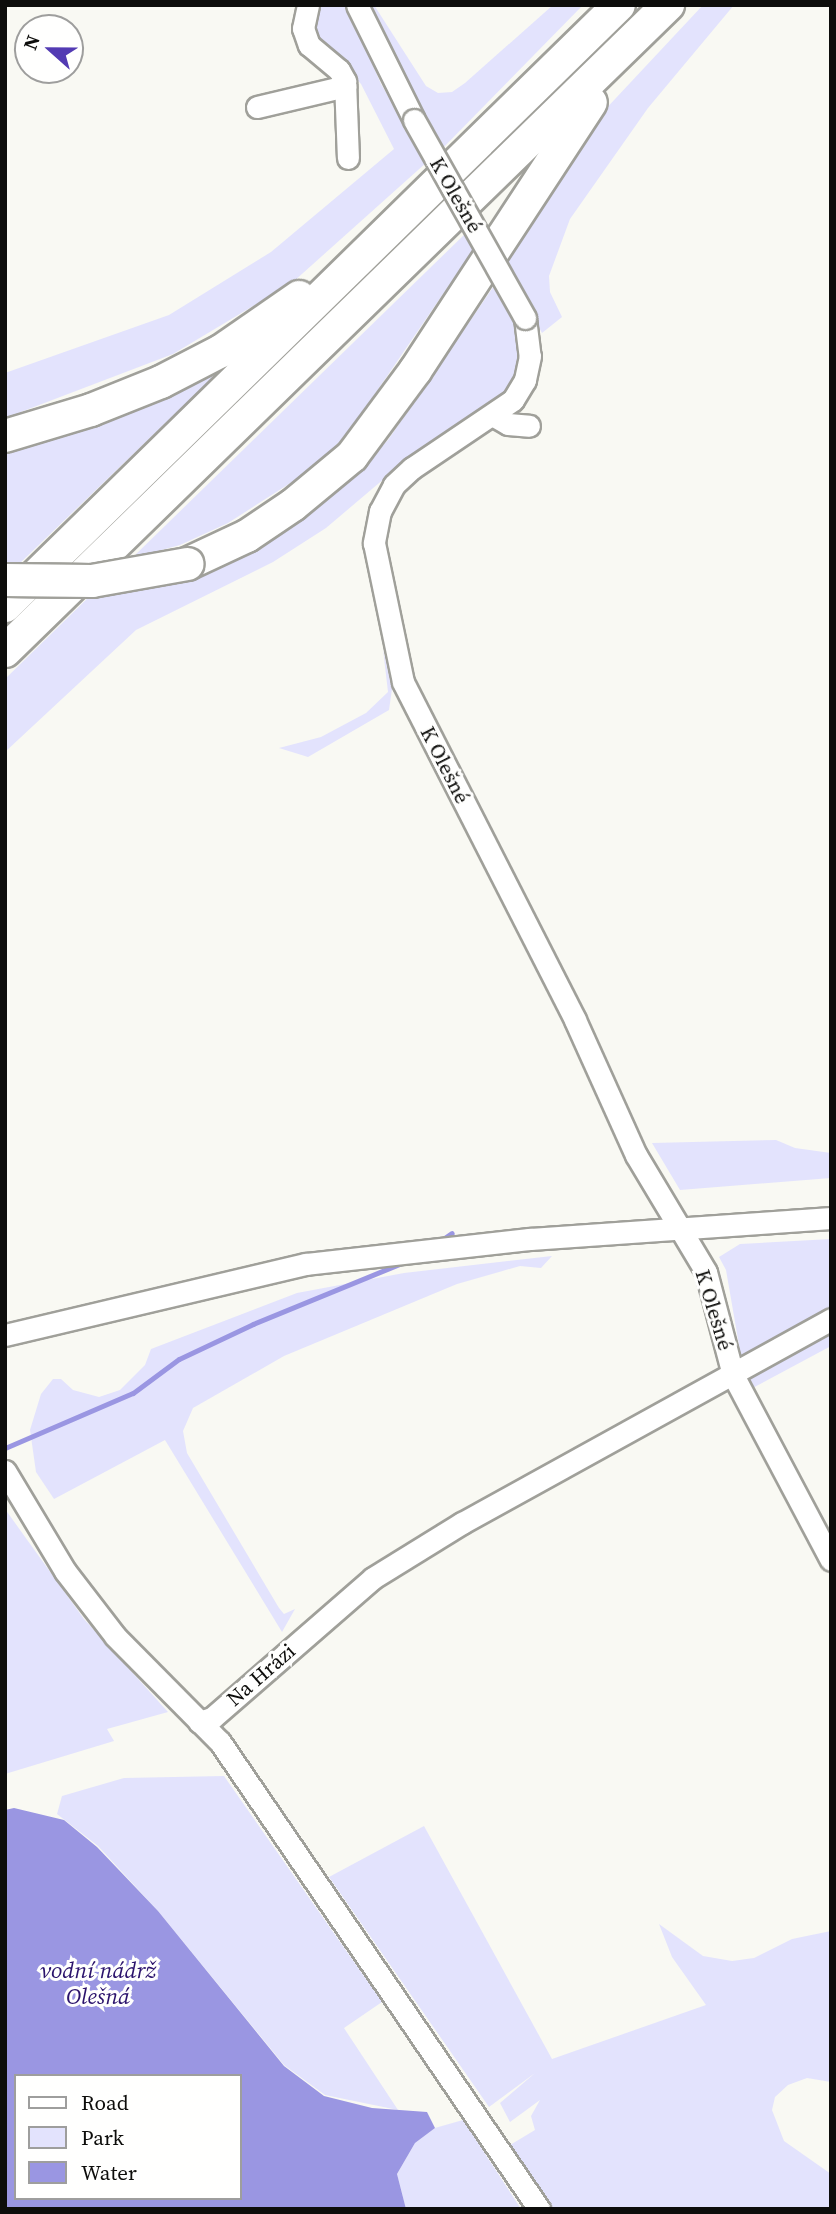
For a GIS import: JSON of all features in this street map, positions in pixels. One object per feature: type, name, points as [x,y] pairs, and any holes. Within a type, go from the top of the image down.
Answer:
[{"type":"highway","points":[[5,606],[619,5]]},
{"type":"highway","points":[[5,651],[667,5]]},
{"type":"highway","points":[[5,580],[92,582],[187,564],[247,536],[352,456],[415,371],[516,210],[635,37]]},
{"type":"highway","points":[[5,436],[103,406],[221,351],[281,312],[437,186]]},
{"type":"street","points":[[308,5],[303,27],[309,45],[339,70],[346,86],[348,158]]},
{"type":"street","name":"K Olešné","points":[[357,5],[414,120],[525,318],[531,343],[525,380],[513,400],[494,416],[411,468],[394,485],[380,510],[374,543],[403,682],[575,1020],[636,1155],[706,1272],[733,1376],[831,1560]]},
{"type":"street","points":[[257,107],[346,86]]},
{"type":"street","points":[[494,416],[508,424],[529,426]]},
{"type":"street","points":[[5,1335],[306,1264],[443,1249],[831,1218]]},
{"type":"street","name":"Na Hrázi","points":[[199,1722],[212,1718],[373,1578],[462,1523],[831,1320]]},
{"type":"street","points":[[5,1471],[82,1593],[115,1636],[220,1742],[539,2209]]},
{"type":"green space","points":[[320,5],[347,5],[381,84],[427,162],[293,282],[173,354],[5,418],[5,373],[169,315],[271,252],[394,149],[361,84],[314,32],[312,21]]},
{"type":"green space","points":[[363,5],[374,5],[426,86],[438,93],[452,92],[465,83],[553,5],[583,5],[440,151]]},
{"type":"green space","points":[[703,5],[734,5],[648,108],[570,219],[549,276],[550,292],[562,317],[542,333],[503,259],[601,114]]},
{"type":"green space","points":[[467,232],[475,247],[347,435],[306,473],[228,523],[180,545],[132,558]]},
{"type":"green space","points":[[496,283],[516,325],[521,363],[511,390],[385,478],[326,528],[273,562],[136,630],[5,752],[5,679],[92,594],[257,546],[337,490],[388,440]]},
{"type":"green space","points":[[230,361],[19,564],[5,562],[5,452],[109,421]]},
{"type":"green space","points":[[383,649],[392,689],[389,710],[308,757],[279,748],[321,737],[366,713],[388,692]]},
{"type":"green space","points":[[776,1140],[795,1148],[831,1153],[831,1178],[680,1190],[652,1143]]},
{"type":"green space","points":[[831,1239],[831,1346],[747,1391],[726,1270],[719,1257],[740,1244]]},
{"type":"green space","points":[[552,1256],[541,1268],[520,1266],[457,1284],[284,1356],[193,1408],[183,1431],[187,1453],[279,1608],[284,1614],[295,1609],[282,1632],[165,1440],[54,1499],[36,1472],[30,1430],[41,1394],[53,1379],[61,1379],[73,1390],[99,1397],[120,1390],[145,1365],[151,1349],[297,1293],[404,1273]]},
{"type":"green space","points":[[5,1509],[84,1619],[168,1712],[107,1729],[114,1741],[5,1774]]},
{"type":"green space","points":[[224,1776],[382,2002],[344,2028],[398,2110],[325,2095],[284,2065],[158,1911],[98,1846],[57,1814],[62,1796],[124,1778]]},
{"type":"green space","points":[[424,1826],[552,2059],[706,2005],[672,1957],[659,1924],[703,1956],[732,1961],[754,1958],[792,1939],[831,1931],[831,2082],[807,2078],[788,2085],[775,2097],[772,2110],[784,2141],[831,2174],[831,2209],[547,2209],[505,2148],[535,2130],[531,2116],[540,2100],[510,2122],[500,2103],[535,2073],[489,2107],[329,1877]]},
{"type":"green space","points":[[463,2120],[521,2209],[406,2209],[397,2174],[415,2143],[435,2128]]},
{"type":"water","name":"vodní nádrž Olešná","points":[[14,1808],[64,1820],[97,1847],[158,1911],[284,2066],[324,2096],[372,2108],[427,2112],[435,2128],[415,2143],[397,2174],[406,2209],[5,2209],[5,1810]]},
{"type":"waterway","points":[[440,1241],[452,1233]]},
{"type":"waterway","points":[[5,1448],[133,1393],[179,1359],[253,1324],[404,1262]]}]
